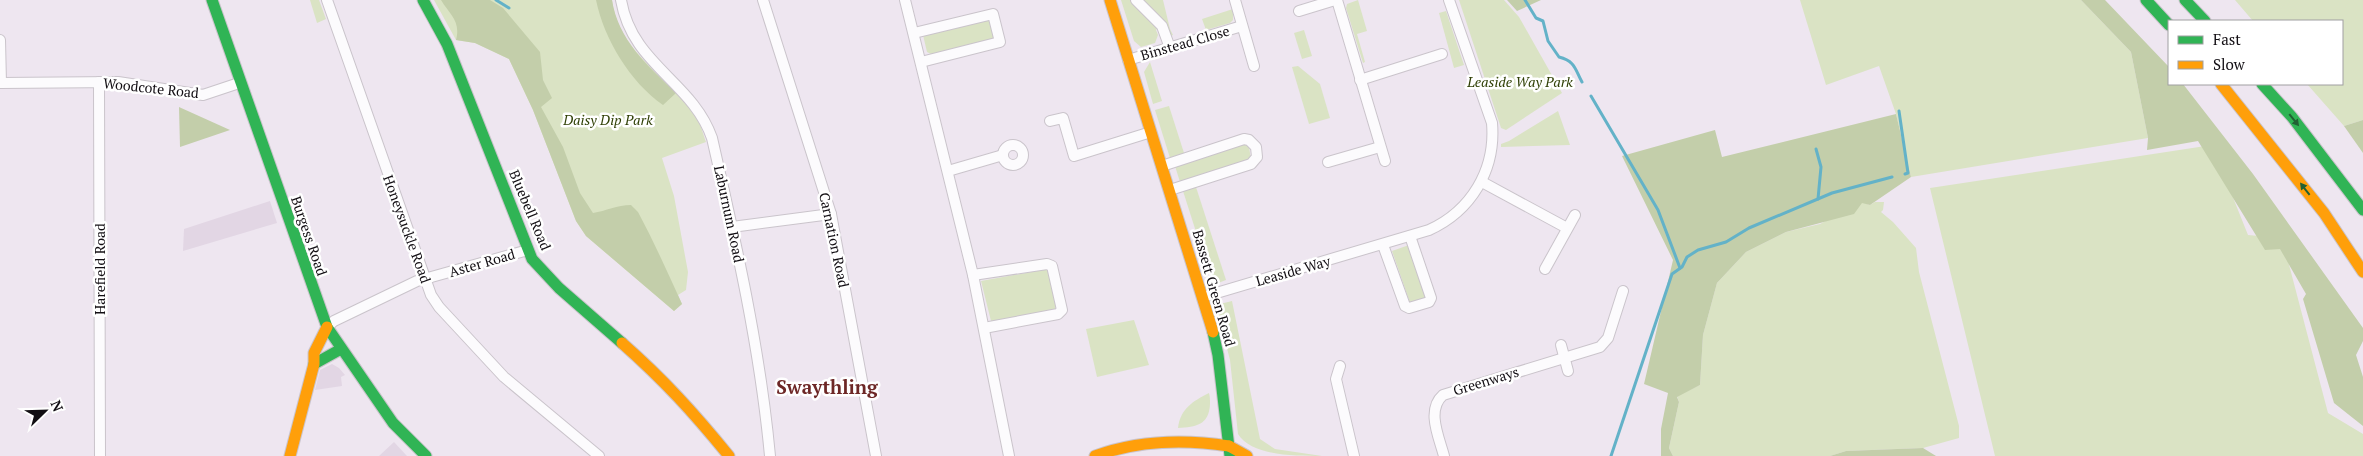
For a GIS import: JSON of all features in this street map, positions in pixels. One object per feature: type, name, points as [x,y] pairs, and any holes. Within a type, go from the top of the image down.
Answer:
[{"type":"main road","name":"Burgess Road","points":[[212,0],[239,83],[327,327],[392,423],[426,456]]},
{"type":"main road","name":"Bluebell Road","points":[[423,0],[447,44],[528,250],[539,267],[559,288],[660,376],[684,401],[729,456]]},
{"type":"main road","name":"Bassett Green Road","points":[[1110,0],[1203,297],[1218,355],[1230,451]]},
{"type":"main road","points":[[2146,0],[2168,24]]},
{"type":"main road","points":[[2185,0],[2204,20]]},
{"type":"main road","points":[[2222,85],[2324,213],[2363,272]]},
{"type":"main road","points":[[2263,85],[2292,117],[2363,210]]},
{"type":"main road","points":[[2324,213],[2363,287]]},
{"type":"main road","points":[[290,456],[314,364],[314,353],[327,327]]},
{"type":"main road","points":[[314,364],[341,349]]},
{"type":"main road","points":[[1095,456],[1120,448],[1167,442],[1208,443],[1247,456]]},
{"type":"street","name":"Honeysuckle Road","points":[[327,0],[424,279],[439,307],[504,377],[598,456]]},
{"type":"street","name":"Laburnum Road","points":[[621,0],[628,27],[636,42],[698,109],[707,124],[732,227],[763,390],[770,456]]},
{"type":"street","name":"Carnation Road","points":[[762,0],[832,214],[876,456]]},
{"type":"street","points":[[905,0],[973,276],[1009,456]]},
{"type":"street","points":[[1136,0],[1162,26],[1170,48]]},
{"type":"street","name":"Binstead Close","points":[[1235,0],[1254,66]]},
{"type":"street","points":[[1300,11],[1336,0],[1385,161]]},
{"type":"street","name":"Leaside Way","points":[[1203,297],[1410,236],[1444,223],[1472,198],[1482,182],[1491,153],[1492,123],[1449,0]]},
{"type":"street","points":[[914,32],[993,14],[1000,42],[921,62]]},
{"type":"street","name":"Binstead Close","points":[[1128,60],[1242,26]]},
{"type":"street","name":"Woodcote Road","points":[[0,40],[0,83],[118,82],[203,95],[239,83]]},
{"type":"street","points":[[1360,80],[1442,54]]},
{"type":"street","name":"Harefield Road","points":[[99,82],[100,456]]},
{"type":"street","points":[[1050,121],[1063,118],[1074,156],[1151,132]]},
{"type":"street","points":[[1162,166],[1244,140],[1253,143],[1256,147],[1257,157],[1251,164],[1170,190]]},
{"type":"street","points":[[1328,162],[1380,147]]},
{"type":"street","points":[[948,171],[1003,156]]},
{"type":"street","points":[[1482,182],[1567,228]]},
{"type":"street","points":[[732,227],[832,214]]},
{"type":"street","points":[[1545,269],[1575,215]]},
{"type":"street","points":[[1383,245],[1405,306],[1409,308],[1429,302],[1431,298],[1410,236]]},
{"type":"street","name":"Aster Road","points":[[327,327],[334,321],[424,279],[528,250]]},
{"type":"street","points":[[973,276],[1048,264],[1052,266],[1062,310],[1058,314],[984,328]]},
{"type":"street","name":"Greenways","points":[[1444,456],[1434,410],[1438,399],[1443,395],[1600,347],[1604,344],[1623,291]]},
{"type":"street","points":[[1560,344],[1568,371]]},
{"type":"street","points":[[1340,366],[1336,379],[1354,456]]},
{"type":"shaded area","points":[[270,201],[277,223],[183,251],[184,229]]},
{"type":"shaded area","points":[[332,364],[345,375],[341,377],[342,386],[315,390],[320,370]]},
{"type":"shaded area","points":[[394,442],[407,456],[379,456]]},
{"type":"green space","points":[[310,0],[319,0],[326,19],[317,23]]},
{"type":"green space","name":"Daisy Dip Park","points":[[434,0],[612,0],[624,35],[646,63],[685,102],[698,120],[706,142],[662,158],[674,196],[688,272],[686,290],[678,295],[682,304],[674,311],[586,236],[576,221],[533,110],[509,59],[475,43],[456,40]]},
{"type":"green space","points":[[441,0],[490,0],[503,8],[540,52],[543,80],[552,98],[541,107],[563,147],[580,193],[593,213],[631,205],[638,212],[682,304],[674,311],[586,236],[576,221],[533,110],[509,59],[475,43],[456,40],[456,23]]},
{"type":"green space","points":[[596,0],[612,0],[615,14],[628,40],[645,62],[676,93],[663,105],[629,72],[620,58],[605,30]]},
{"type":"green space","points":[[1121,0],[1131,0],[1158,28],[1156,30],[1158,35],[1155,43],[1141,47],[1134,41]]},
{"type":"green space","points":[[1142,0],[1163,0],[1173,35],[1170,36]]},
{"type":"green space","points":[[1358,0],[1367,31],[1357,34],[1365,62],[1363,63],[1346,8],[1347,4]]},
{"type":"green space","name":"Leaside Way Park","points":[[1459,0],[1504,0],[1519,17],[1562,93],[1506,130],[1501,128]]},
{"type":"green space","points":[[1507,0],[1541,0],[1517,11]]},
{"type":"green space","points":[[1800,0],[2081,0],[2131,52],[2148,138],[1911,177],[1896,114],[1879,66],[1826,85]]},
{"type":"green space","points":[[2081,0],[2105,0],[2168,66],[2168,85],[2184,85],[2253,174],[2363,328],[2363,341],[2356,355],[2363,377],[2363,426],[2334,403],[2303,299],[2306,294],[2280,249],[2265,250],[2198,141],[2147,150],[2148,138],[2131,52]]},
{"type":"green space","points":[[2235,0],[2363,0],[2363,120],[2344,126],[2308,85],[2343,85],[2343,20],[2252,20]]},
{"type":"green space","points":[[1233,9],[1233,20],[1230,23],[1206,30],[1202,19]]},
{"type":"green space","points":[[1446,11],[1464,65],[1454,68],[1439,13]]},
{"type":"green space","points":[[988,19],[991,21],[994,37],[992,39],[931,54],[927,52],[923,35]]},
{"type":"green space","points":[[1304,30],[1312,56],[1302,59],[1294,33]]},
{"type":"green space","points":[[1150,62],[1162,101],[1153,104],[1144,72]]},
{"type":"green space","points":[[1298,66],[1320,84],[1330,118],[1309,124],[1292,67]]},
{"type":"green space","points":[[1169,106],[1184,153],[1170,158],[1155,110]]},
{"type":"green space","points":[[179,107],[230,130],[180,147]]},
{"type":"green space","points":[[1558,111],[1570,145],[1501,147],[1501,144]]},
{"type":"green space","points":[[1896,114],[1911,177],[1870,205],[1862,203],[1854,214],[1786,232],[1746,252],[1717,283],[1703,335],[1700,385],[1677,397],[1679,402],[1669,448],[1673,456],[1661,456],[1661,429],[1668,393],[1644,384],[1673,260],[1622,156],[1715,130],[1722,157]]},
{"type":"green space","points":[[2363,120],[2363,153],[2344,126]]},
{"type":"green space","points":[[1244,144],[1249,147],[1251,159],[1180,182],[1175,166]]},
{"type":"green space","points":[[2212,145],[2248,235],[2282,238],[2328,413],[2363,434],[2363,456],[1995,456],[1930,188]]},
{"type":"green space","points":[[1196,187],[1226,280],[1213,285],[1183,191]]},
{"type":"green space","points":[[1862,202],[1870,205],[1875,202],[1884,202],[1881,212],[1893,222],[1916,248],[1919,272],[1959,426],[1959,438],[1923,448],[1846,451],[1830,456],[1673,456],[1669,448],[1679,402],[1677,396],[1700,385],[1703,335],[1717,283],[1746,252],[1786,232],[1820,224]]},
{"type":"green space","points":[[1409,245],[1426,298],[1410,303],[1392,251]]},
{"type":"green space","points":[[1048,269],[1056,306],[1055,310],[991,321],[981,281]]},
{"type":"green space","points":[[1232,301],[1260,439],[1275,449],[1322,456],[1287,455],[1263,451],[1244,441],[1238,434],[1230,360],[1216,305]]},
{"type":"green space","points":[[1134,320],[1149,365],[1097,377],[1086,329]]},
{"type":"green space","points":[[1209,393],[1209,411],[1204,421],[1196,426],[1178,428],[1181,416],[1188,406]]},
{"type":"green space","points":[[1923,448],[1936,456],[1830,456],[1846,451]]},
{"type":"waterway","points":[[496,0],[509,8]]},
{"type":"waterway","points":[[1525,0],[1536,18],[1543,21],[1548,41],[1559,57],[1571,63],[1582,82]]},
{"type":"waterway","points":[[1591,96],[1658,210],[1680,268]]},
{"type":"waterway","points":[[1899,111],[1908,173],[1905,174]]},
{"type":"waterway","points":[[1816,149],[1821,167],[1818,199]]},
{"type":"waterway","points":[[1611,456],[1672,274],[1682,267],[1687,257],[1698,250],[1726,242],[1749,228],[1832,193],[1892,177]]},
{"type":"traffic: fast","points":[[212,0],[327,327],[393,423],[426,456]]},
{"type":"traffic: fast","points":[[423,0],[447,44],[532,259],[559,288],[622,343]]},
{"type":"traffic: fast","points":[[2146,0],[2168,24]]},
{"type":"traffic: fast","points":[[2185,0],[2204,20]]},
{"type":"traffic: fast","points":[[2263,85],[2292,117],[2363,210]]},
{"type":"traffic: fast","points":[[1213,332],[1218,355],[1230,456]]},
{"type":"traffic: fast","points":[[314,364],[341,349]]},
{"type":"traffic: slow","points":[[1110,0],[1213,332]]},
{"type":"traffic: slow","points":[[2222,85],[2324,213],[2363,272]]},
{"type":"traffic: slow","points":[[290,456],[314,364],[314,353],[327,327]]},
{"type":"traffic: slow","points":[[622,343],[678,397],[729,456]]},
{"type":"traffic: slow","points":[[1095,456],[1128,447],[1161,442],[1195,442],[1229,446]]},
{"type":"traffic: slow","points":[[1229,446],[1247,456]]},
{"type":"district","name":"Swaythling","points":[[827,387]]}]
